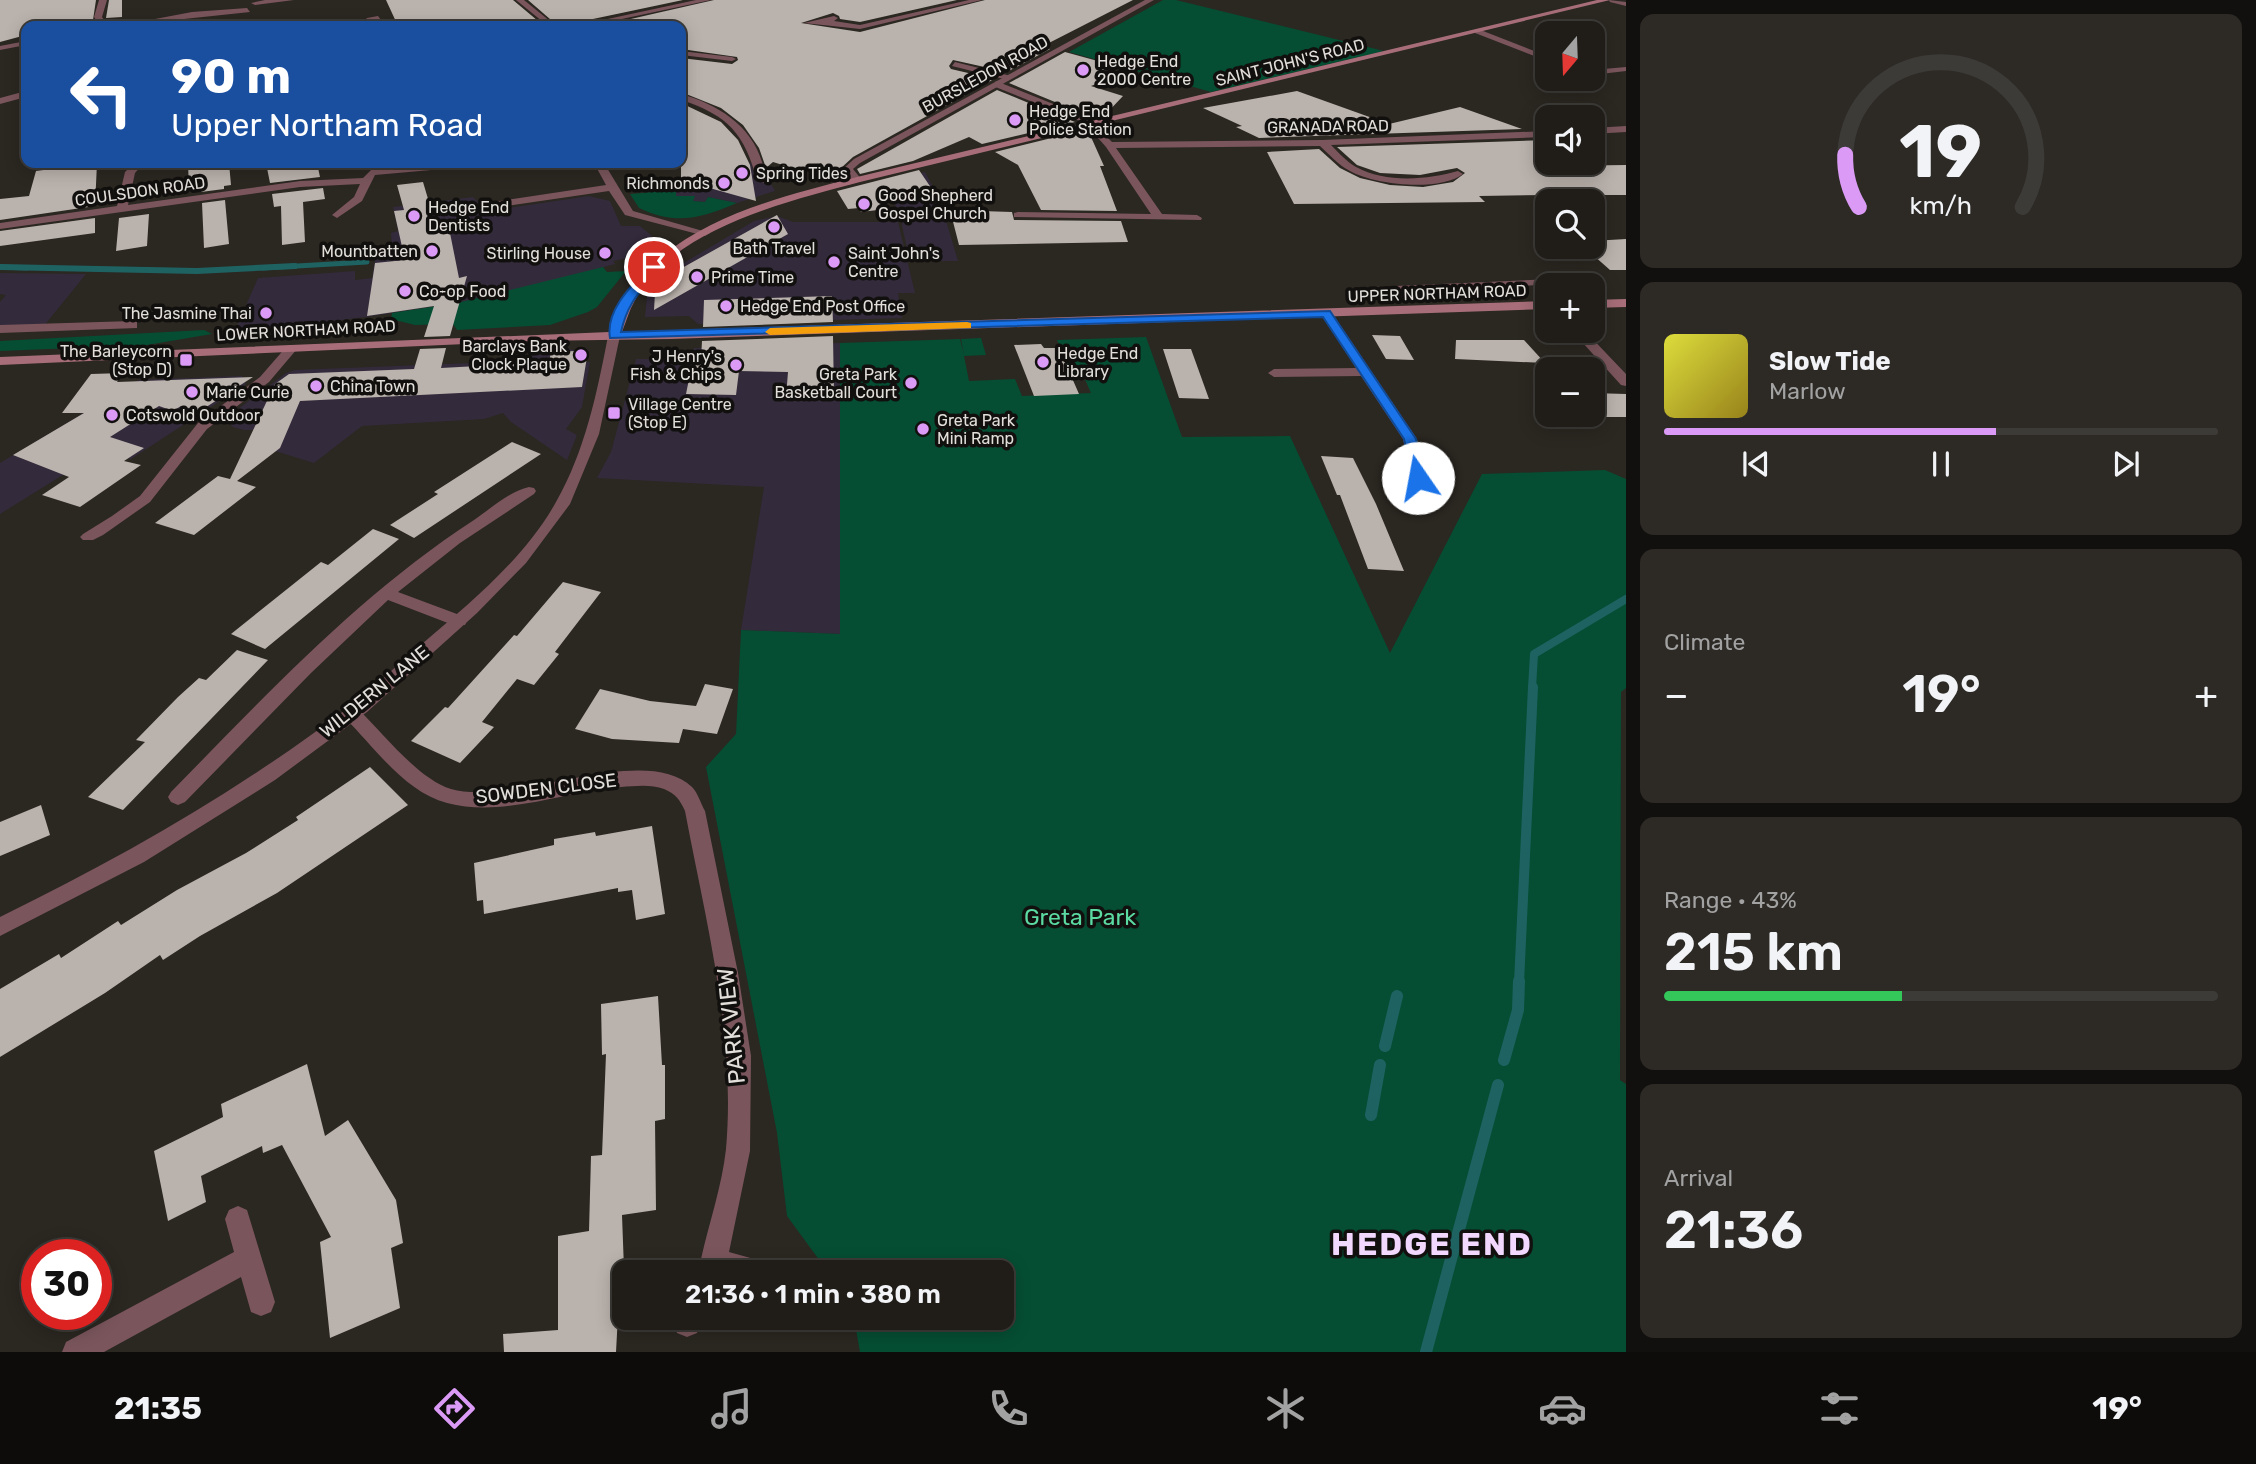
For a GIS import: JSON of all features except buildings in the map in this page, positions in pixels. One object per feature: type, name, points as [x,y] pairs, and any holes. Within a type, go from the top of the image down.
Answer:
[{"type":"main road","name":"SAINT JOHN'S ROAD","points":[[614,336],[620,312],[642,280],[671,253],[705,233],[763,207],[857,180],[1606,0]]},
{"type":"main road","points":[[1605,304],[1626,303]]},
{"type":"main road","name":"UPPER NORTHAM ROAD","points":[[614,336],[1535,305]]},
{"type":"main road","name":"LOWER NORTHAM ROAD","points":[[0,361],[614,336]]},
{"type":"street","points":[[101,21],[98,17],[103,0]]},
{"type":"street","points":[[242,21],[247,10],[256,2],[290,0]]},
{"type":"street","points":[[520,0],[546,21]]},
{"type":"street","points":[[668,0],[677,6]]},
{"type":"street","points":[[604,21],[707,0]]},
{"type":"street","points":[[954,0],[964,4]]},
{"type":"street","points":[[808,23],[830,20],[852,29],[978,0]]},
{"type":"street","name":"BURSLEDON ROAD","points":[[857,180],[848,169],[857,161],[1150,0]]},
{"type":"street","points":[[1613,0],[1626,4]]},
{"type":"street","points":[[151,21],[192,14],[247,10]]},
{"type":"street","points":[[369,21],[377,18]]},
{"type":"street","points":[[1478,31],[1535,54]]},
{"type":"street","points":[[0,48],[21,44]]},
{"type":"street","points":[[686,53],[729,57]]},
{"type":"street","points":[[955,64],[1008,78]]},
{"type":"street","points":[[1605,71],[1626,69]]},
{"type":"street","points":[[996,84],[1095,124]]},
{"type":"street","points":[[0,101],[21,95]]},
{"type":"street","points":[[686,99],[721,116],[737,128],[748,140],[762,181]]},
{"type":"street","points":[[1084,127],[1102,137],[1109,145],[1159,218]]},
{"type":"street","points":[[1605,130],[1626,129]]},
{"type":"street","name":"GRANADA ROAD","points":[[1109,145],[1322,143],[1535,134]]},
{"type":"street","points":[[1322,143],[1352,169],[1368,177],[1410,180],[1459,176]]},
{"type":"street","points":[[122,209],[131,172],[135,168]]},
{"type":"street","name":"COULSDON ROAD","points":[[0,226],[371,172],[418,168]]},
{"type":"street","points":[[602,168],[615,187],[623,207],[629,213],[705,233]]},
{"type":"street","points":[[337,215],[358,199],[371,172]]},
{"type":"street","points":[[493,205],[615,187]]},
{"type":"street","points":[[1018,215],[1040,218],[1100,215],[1114,218],[1197,218]]},
{"type":"street","points":[[1373,290],[1535,283]]},
{"type":"street","points":[[1393,290],[1412,310]]},
{"type":"street","points":[[1326,313],[1410,439],[1422,498]]},
{"type":"street","points":[[0,329],[133,325]]},
{"type":"street","name":"WILDERN LANE","points":[[0,927],[68,894],[206,816],[352,714],[459,621],[551,524],[571,489],[584,458],[599,407],[614,336]]},
{"type":"street","points":[[1589,343],[1626,382]]},
{"type":"street","points":[[88,537],[136,506],[159,484],[192,437],[210,419],[272,375],[291,349]]},
{"type":"street","points":[[1274,373],[1367,372]]},
{"type":"street","points":[[178,797],[290,681],[386,593],[465,532],[529,491]]},
{"type":"street","points":[[386,593],[459,621]]},
{"type":"street","name":"SOWDEN CLOSE","points":[[352,714],[427,785],[451,797],[484,799],[625,779],[663,781],[685,792]]},
{"type":"street","name":"PARK VIEW","points":[[685,792],[695,811],[727,973],[739,1056],[738,1151],[713,1260]]},
{"type":"street","points":[[238,1219],[261,1302]]},
{"type":"street","points":[[76,1352],[250,1258]]},
{"type":"shaded area","points":[[751,163],[756,181],[770,182],[775,191],[737,203],[708,197],[705,202],[692,201],[695,196],[676,196],[676,190],[687,189],[683,172]]},
{"type":"shaded area","points":[[925,172],[940,200],[958,261],[910,261],[902,226],[903,216],[879,183]]},
{"type":"shaded area","points":[[589,196],[610,201],[621,226],[640,226],[652,236],[650,241],[644,243],[653,253],[613,261],[615,264],[526,288],[457,303],[234,333],[258,278],[355,271],[355,280],[372,278],[377,247],[392,246],[391,233],[398,231],[393,207],[473,197],[479,203],[508,208]]},
{"type":"shaded area","points":[[777,216],[793,222],[898,222],[915,293],[898,293],[902,318],[698,324],[689,316],[645,317],[647,296],[672,270],[754,221]]},
{"type":"shaded area","points":[[0,273],[86,274],[43,327],[0,328],[0,302],[6,295],[0,294]]},
{"type":"shaded area","points":[[840,343],[840,634],[741,630],[764,487],[597,478],[611,452],[636,359],[693,359],[694,348]]},
{"type":"shaded area","points":[[567,348],[582,353],[585,362],[590,362],[582,407],[566,429],[577,435],[567,460],[511,422],[503,413],[484,419],[362,426],[314,463],[259,446],[281,430],[244,430],[233,427],[225,419],[286,373],[295,370],[523,361],[545,349]]},
{"type":"shaded area","points":[[242,376],[246,384],[131,459],[103,450],[0,514],[0,463],[139,380]]},
{"type":"green space","points":[[1163,0],[1176,0],[1384,51],[1211,92],[1069,52]]},
{"type":"green space","points":[[676,190],[676,196],[695,196],[693,201],[705,202],[708,197],[737,203],[700,216],[665,217],[639,208],[630,194]]},
{"type":"green space","points":[[603,267],[607,272],[626,271],[597,307],[550,325],[457,330],[453,324],[415,325],[391,319],[392,313],[457,303]]},
{"type":"green space","points":[[204,330],[212,334],[147,345],[0,351],[0,341]]},
{"type":"green space","name":"Greta Park","points":[[1146,337],[1182,437],[1290,436],[1390,653],[1482,474],[1605,470],[1626,479],[1626,688],[1621,692],[1620,1080],[1626,1084],[1626,1352],[860,1352],[856,1330],[1014,1330],[1014,1260],[819,1260],[787,1216],[777,1133],[706,767],[736,734],[741,630],[840,634],[840,343],[960,339],[964,355],[961,339],[981,338],[986,355],[964,356],[969,381],[1015,379],[1022,396],[1091,393],[1083,375],[1072,375],[1057,340]]},
{"type":"waterway","points":[[262,268],[367,262]]},
{"type":"waterway","points":[[27,268],[0,267],[197,271],[295,266]]},
{"type":"waterway","points":[[1532,688],[1534,654],[1626,599]]},
{"type":"waterway","points":[[1519,983],[1533,687]]},
{"type":"waterway","points":[[1504,1060],[1518,1010],[1519,981]]},
{"type":"waterway","points":[[1385,1046],[1397,996]]},
{"type":"waterway","points":[[1371,1115],[1380,1065]]},
{"type":"waterway","points":[[1426,1352],[1498,1085]]},
{"type":"slow traffic","points":[[770,332],[967,325]]},
{"type":"place","name":"Hedge End 2000 Centre","points":[[1083,70]]},
{"type":"place","name":"Hedge End Police Station","points":[[1015,120]]},
{"type":"place","name":"Spring Tides","points":[[742,173]]},
{"type":"place","name":"Richmonds","points":[[724,183]]},
{"type":"place","name":"Good Shepherd Gospel Church","points":[[864,204]]},
{"type":"place","name":"Hedge End Dentists","points":[[414,216]]},
{"type":"place","name":"Bath Travel","points":[[774,227]]},
{"type":"place","name":"Mountbatten","points":[[432,251]]},
{"type":"place","name":"Stirling House","points":[[605,253]]},
{"type":"place","name":"Saint John's Centre","points":[[834,262]]},
{"type":"place","name":"Prime Time","points":[[697,277]]},
{"type":"place","name":"Co-op Food","points":[[405,291]]},
{"type":"place","name":"Hedge End Post Office","points":[[726,306]]},
{"type":"place","name":"The Jasmine Thai","points":[[266,313]]},
{"type":"place","name":"Barclays Bank Clock Plaque","points":[[581,355]]},
{"type":"place","name":"The Barleycorn (Stop D)","points":[[186,360]]},
{"type":"place","name":"Hedge End Library","points":[[1043,362]]},
{"type":"place","name":"J Henry's Fish & Chips","points":[[736,365]]},
{"type":"place","name":"Greta Park Basketball Court","points":[[911,383]]},
{"type":"place","name":"China Town","points":[[316,386]]},
{"type":"place","name":"Marie Curie","points":[[192,392]]},
{"type":"place","name":"Village Centre (Stop E)","points":[[614,413]]},
{"type":"place","name":"Cotswold Outdoor","points":[[112,415]]},
{"type":"place","name":"Greta Park Mini Ramp","points":[[923,429]]},
{"type":"district","name":"HEDGE END","points":[[1432,1244]]},
{"type":"route","points":[[654,267],[631,293],[620,312],[614,336],[1326,313],[1410,439],[1418,478]]}]
